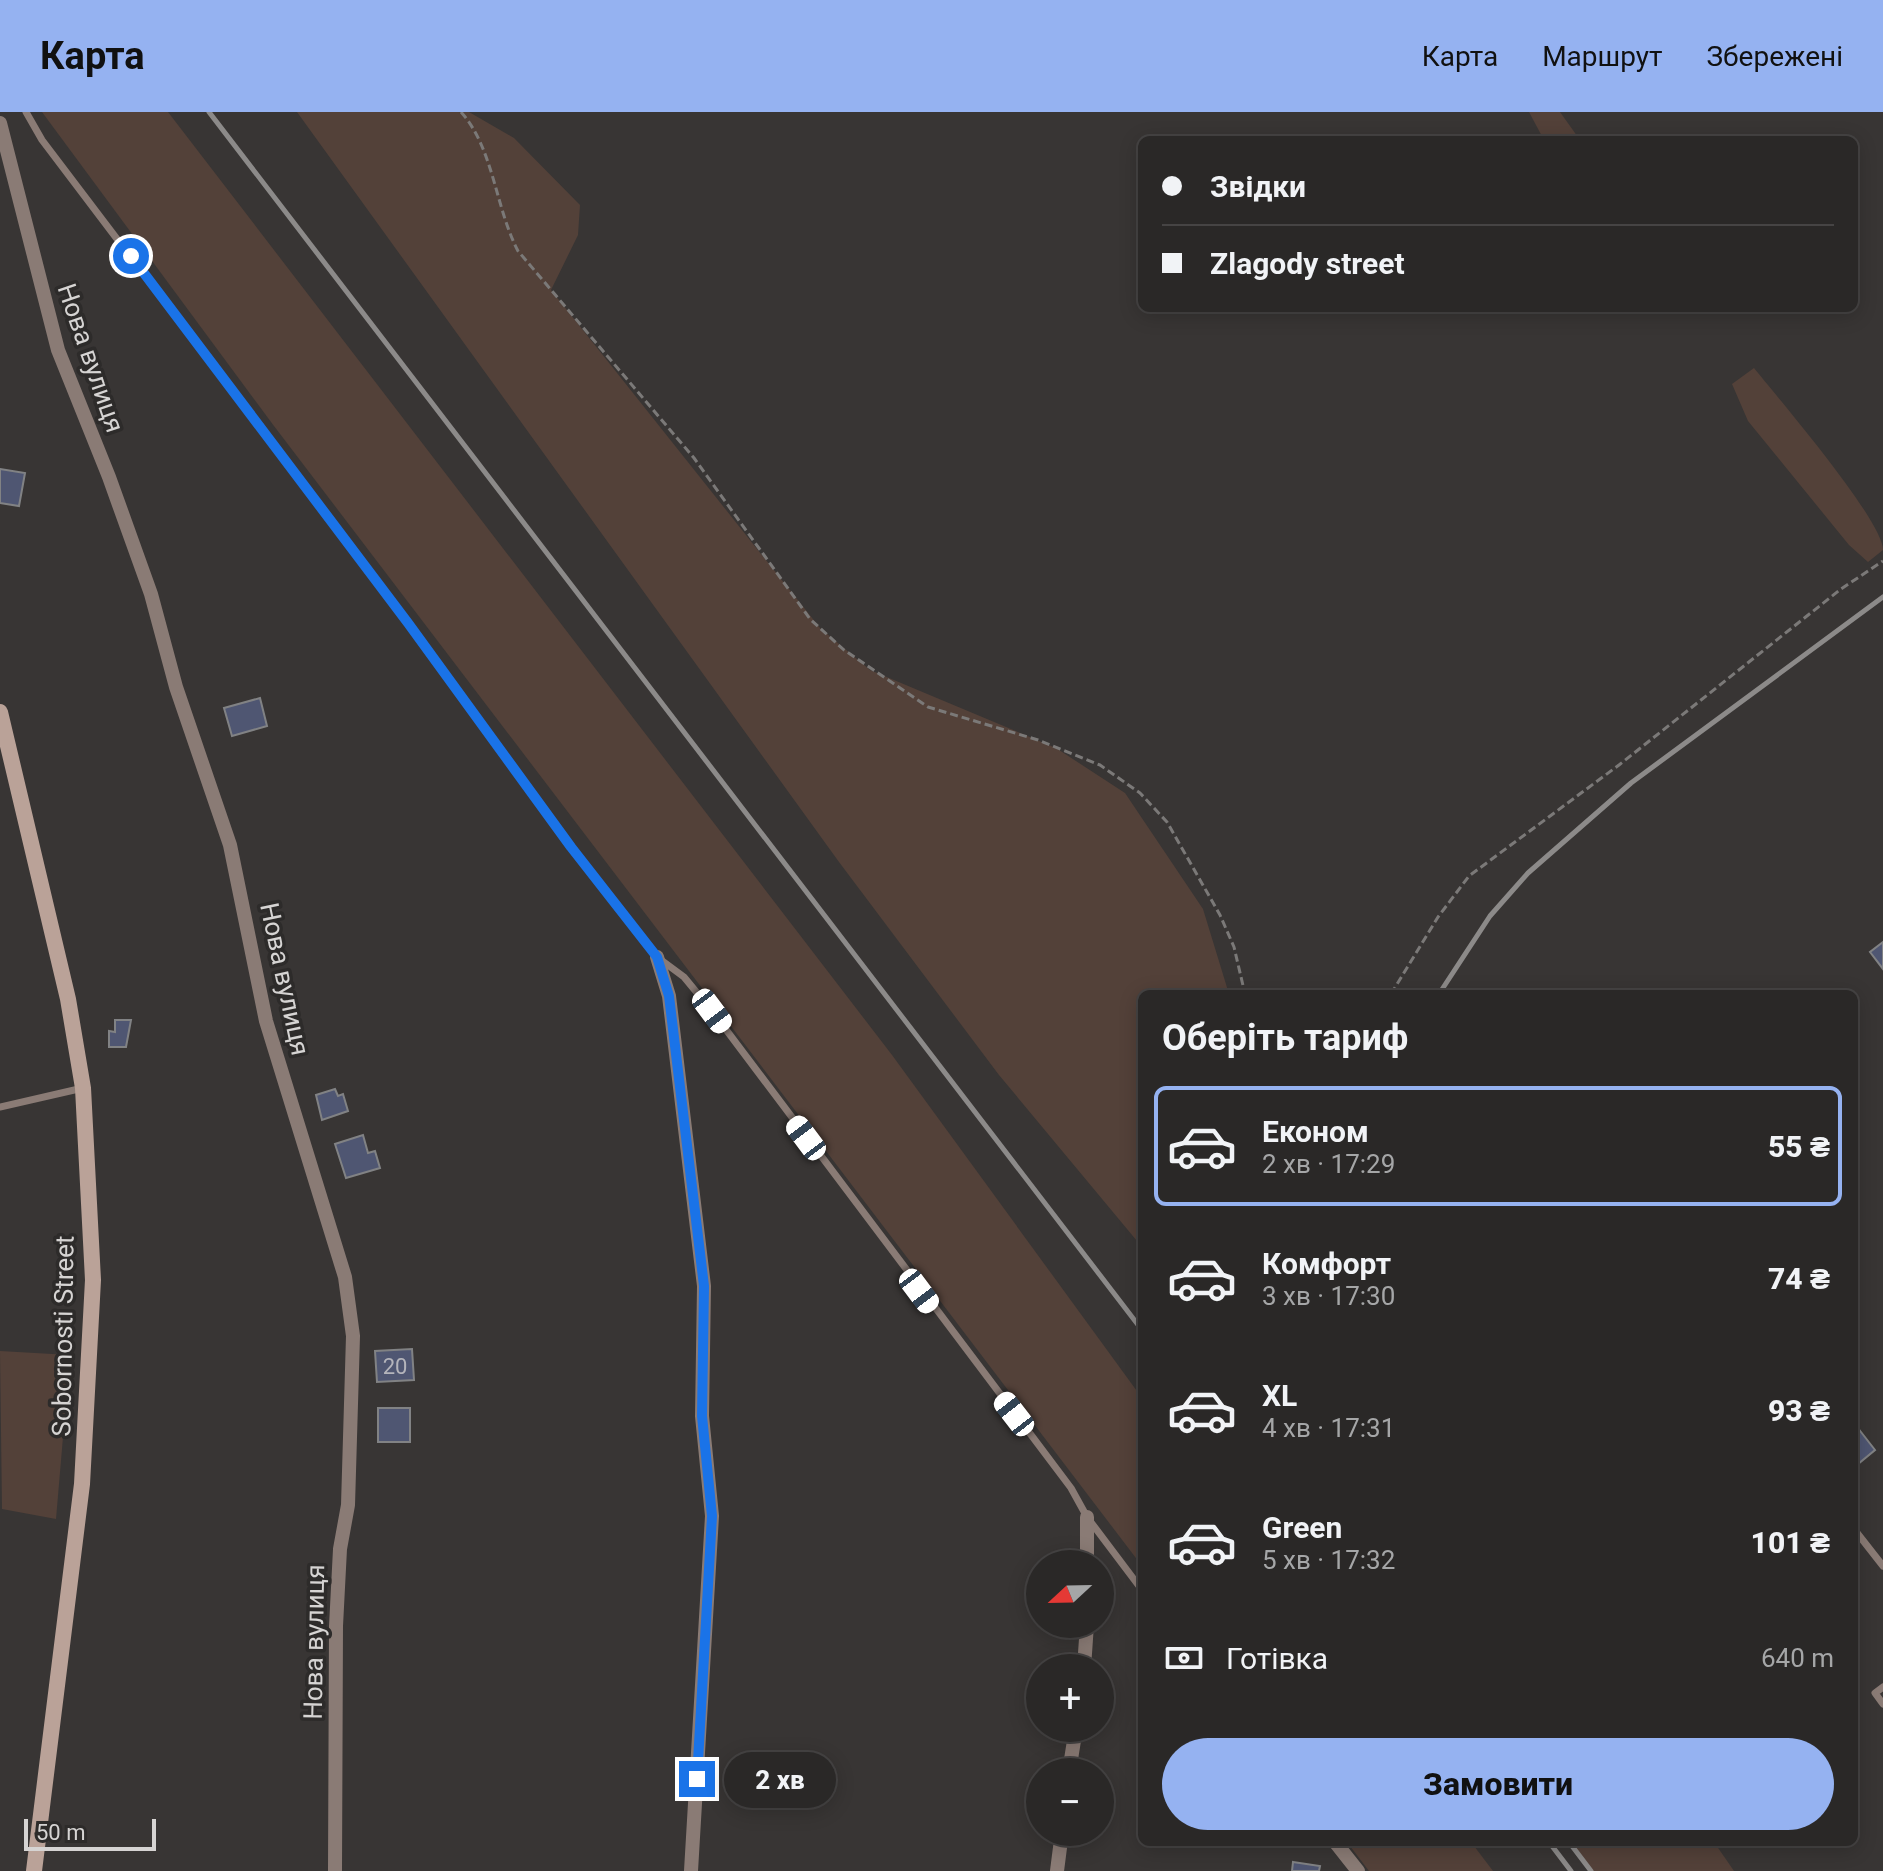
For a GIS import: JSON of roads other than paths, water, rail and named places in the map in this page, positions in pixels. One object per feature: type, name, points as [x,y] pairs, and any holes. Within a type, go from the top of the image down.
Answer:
[{"type":"street","name":"Нова вулиця","points":[[1,129],[58,350],[109,477],[151,594],[176,687],[230,845],[266,1021],[345,1277],[353,1336],[348,1505],[340,1549],[336,1626],[335,1871]]},
{"type":"street","name":"Sobornosti Street","points":[[0,712],[68,999],[83,1088],[93,1280],[82,1484],[34,1871]]},
{"type":"street","points":[[657,957],[669,996],[704,1286],[702,1416],[712,1516],[691,1871]]},
{"type":"street","points":[[1087,1517],[1087,1550]]},
{"type":"street","points":[[1057,1871],[1060,1846]]},
{"type":"street","points":[[1338,1846],[1358,1871]]},
{"type":"lane","points":[[26,112],[42,140],[398,611],[571,847],[657,957],[684,977],[712,1011],[1071,1488],[1087,1517],[1138,1585]]},
{"type":"lane","points":[[0,1107],[83,1088]]},
{"type":"lane","points":[[1858,1534],[1883,1566]]},
{"type":"lane","points":[[1883,1687],[1875,1693],[1883,1704]]},
{"type":"railway","points":[[209,112],[1138,1325]]},
{"type":"railway","points":[[1442,990],[1490,916],[1528,873],[1631,783],[1883,597]]},
{"type":"railway","points":[[1552,1846],[1571,1871]]},
{"type":"railway","points":[[1572,1846],[1591,1871]]}]
